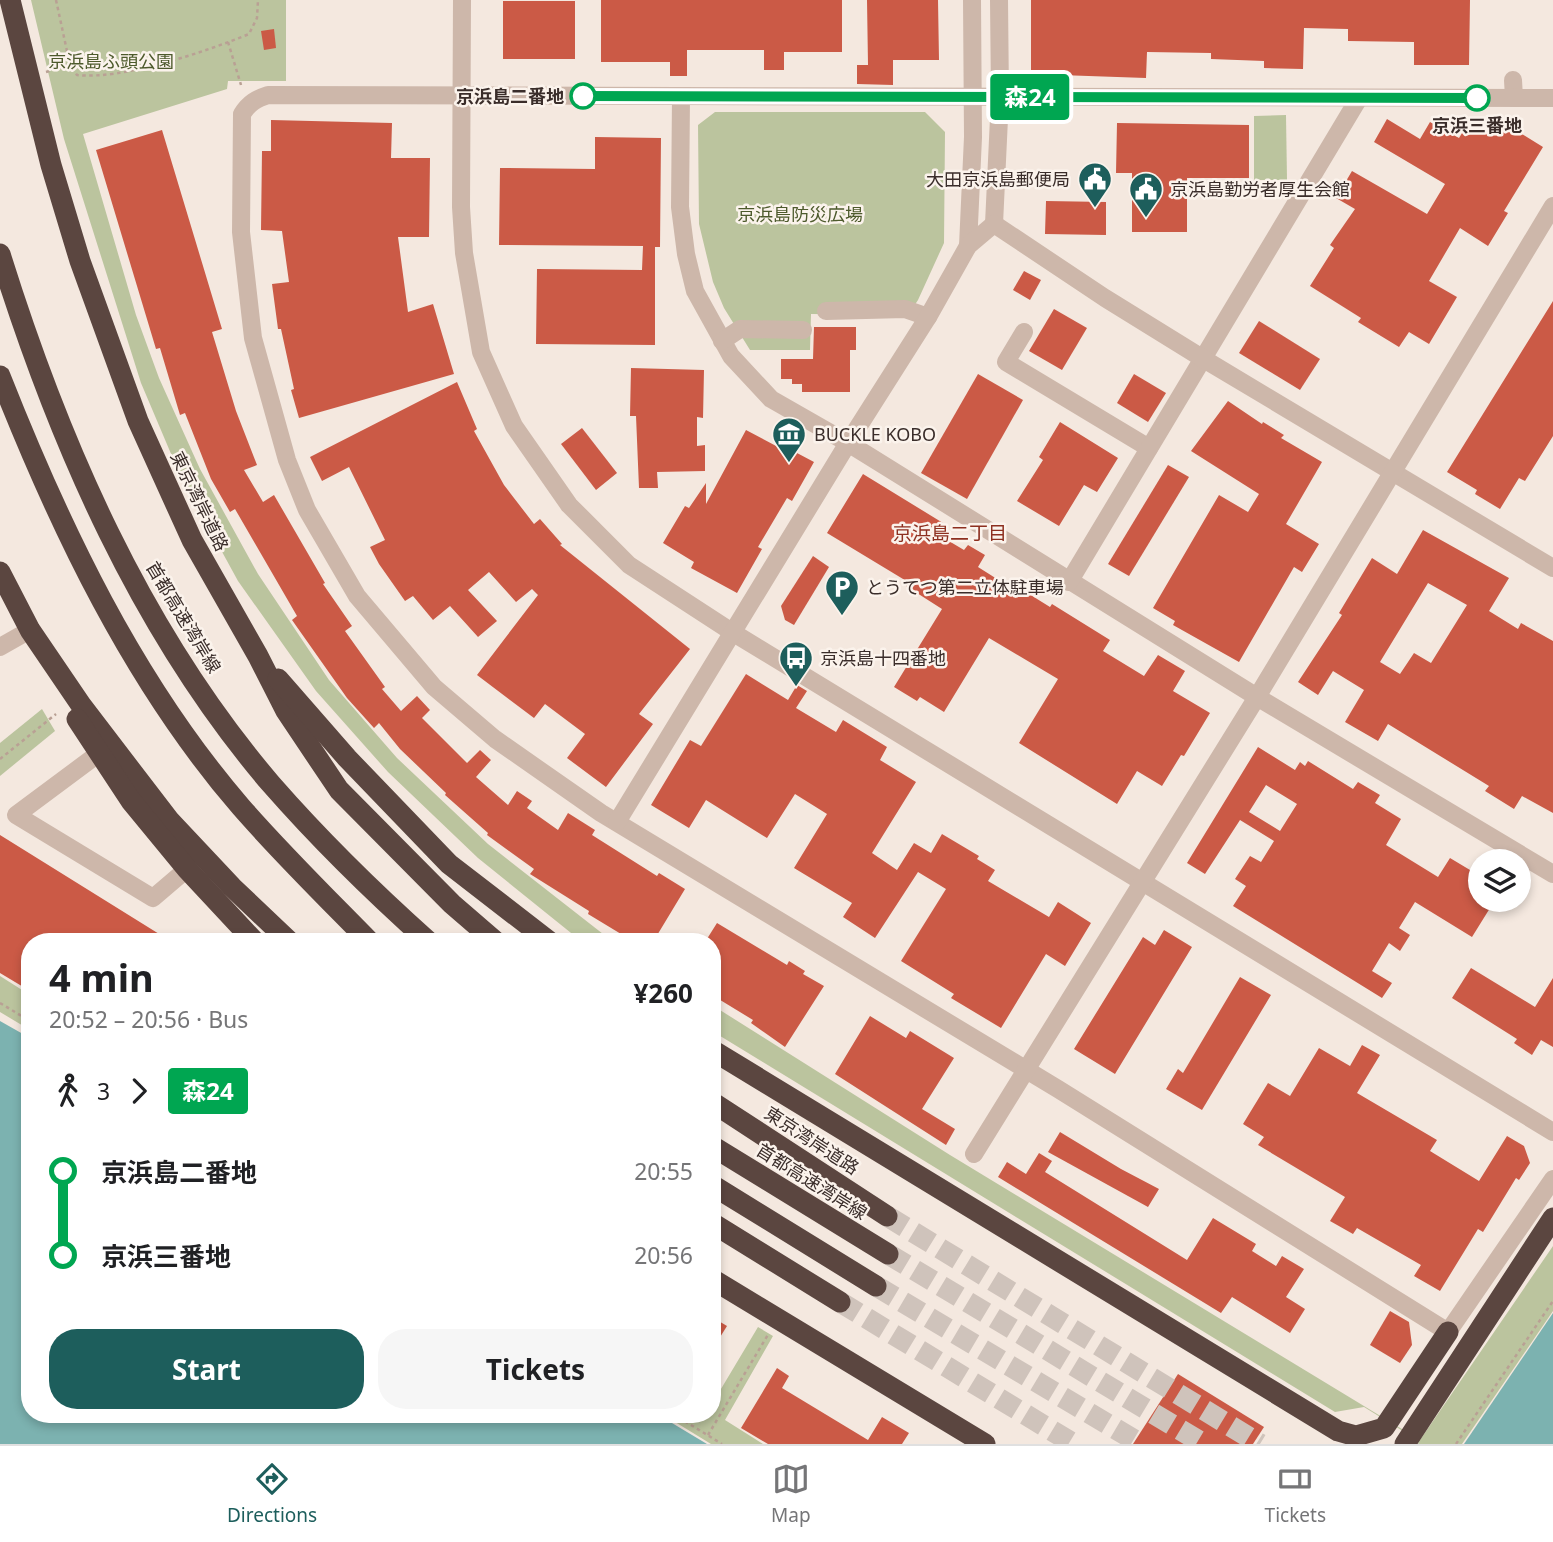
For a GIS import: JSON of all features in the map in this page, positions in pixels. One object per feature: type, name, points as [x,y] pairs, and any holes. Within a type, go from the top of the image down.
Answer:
[{"type":"highway","name":"東京湾岸道路","points":[[10,0],[51,165],[80,261],[138,421],[192,540],[258,656],[285,711],[339,790],[452,904],[486,933]]},
{"type":"highway","name":"首都高速湾岸線","points":[[0,254],[26,337],[69,449],[151,611],[187,670],[278,792],[329,849],[419,933]]},
{"type":"highway","points":[[0,376],[33,459],[79,554],[118,629],[156,690],[240,806],[361,933]]},
{"type":"highway","points":[[0,572],[30,631],[81,705],[169,820],[232,887],[281,933]]},
{"type":"highway","points":[[30,631],[34,650],[131,801],[187,869],[247,933]]},
{"type":"highway","points":[[258,656],[347,758],[449,864],[538,933]]},
{"type":"highway","points":[[721,1056],[1327,1426],[1356,1436],[1384,1428],[1448,1332]]},
{"type":"highway","name":"東京湾岸道路","points":[[721,1108],[887,1216]]},
{"type":"highway","name":"首都高速湾岸線","points":[[721,1152],[888,1254]]},
{"type":"highway","points":[[721,1191],[876,1286]]},
{"type":"highway","points":[[1405,1444],[1553,1219]]},
{"type":"highway","points":[[721,1229],[840,1302]]},
{"type":"highway","points":[[721,1284],[985,1444]]},
{"type":"highway","points":[[1327,1426],[1342,1444]]},
{"type":"street","points":[[462,0],[461,207],[464,253],[481,352],[514,426],[569,505],[629,565],[732,632],[1553,1132]]},
{"type":"street","points":[[968,246],[974,97],[972,0]]},
{"type":"street","points":[[617,821],[928,317],[968,246],[994,224],[1000,97],[999,0]]},
{"type":"street","points":[[1553,98],[1514,89],[1359,98],[268,96],[248,105],[242,114],[241,232],[253,338],[287,460],[307,510],[357,596],[434,687],[495,739],[601,813],[1026,1069],[1448,1332],[1553,1179]]},
{"type":"street","points":[[681,97],[680,207],[686,254],[695,291],[731,356],[771,399],[848,443],[1257,697],[1553,874]]},
{"type":"street","points":[[1069,582],[1359,98]]},
{"type":"street","points":[[974,1154],[1257,697],[1553,206]]},
{"type":"street","points":[[994,224],[1105,299],[1553,568]]},
{"type":"street","points":[[826,311],[905,309],[928,317]]},
{"type":"street","points":[[722,341],[740,329],[803,330]]},
{"type":"street","points":[[1024,332],[1006,362],[1149,448]]},
{"type":"street","points":[[0,647],[30,631]]},
{"type":"street","points":[[99,754],[16,815],[153,898],[187,869]]},
{"type":"path","points":[[56,0],[70,65],[77,75],[93,77],[125,72],[249,34],[257,18],[258,0]]},
{"type":"path","points":[[228,42],[241,85]]},
{"type":"path","points":[[45,73],[70,65]]},
{"type":"path","points":[[0,758],[56,714]]},
{"type":"path","points":[[0,1003],[21,1016]]},
{"type":"path","points":[[1456,1444],[1553,1301]]},
{"type":"path","points":[[721,1413],[770,1331]]},
{"type":"path","points":[[688,1423],[722,1444]]},
{"type":"path","points":[[708,1435],[715,1423]]},
{"type":"green space","name":"京浜島ふ頭公園","points":[[31,0],[286,0],[286,81],[228,81],[227,89],[83,134],[136,315],[159,378],[200,469],[258,574],[329,680],[397,758],[488,844],[602,933],[571,933],[478,858],[388,772],[316,691],[238,581],[180,475],[141,383],[64,139]]},
{"type":"green space","name":"京浜島防災広場","points":[[715,112],[925,112],[945,132],[944,243],[918,300],[908,315],[811,314],[810,350],[750,350],[724,308],[713,282],[699,224],[698,125]]},
{"type":"green space","points":[[1286,115],[1287,180],[1254,180],[1254,116]]},
{"type":"green space","points":[[42,709],[55,731],[0,776],[0,743]]},
{"type":"green space","points":[[0,976],[21,989],[21,1025],[0,1012]]},
{"type":"green space","points":[[721,1011],[950,1155],[1420,1440],[1553,1246],[1553,1311],[1462,1444],[1418,1444],[1419,1441],[1364,1407],[1335,1412],[721,1037]]},
{"type":"green space","points":[[758,1327],[773,1336],[725,1420],[763,1444],[711,1444],[677,1423],[721,1423],[721,1389]]},
{"type":"water","points":[[0,1021],[21,1033],[21,1423],[672,1423],[707,1444],[0,1444]]},
{"type":"water","points":[[1553,1313],[1553,1444],[1464,1444]]},
{"type":"building","points":[[601,0],[842,0],[842,52],[784,52],[784,70],[764,70],[764,50],[687,50],[687,76],[670,76],[670,62],[601,62]]},
{"type":"building","points":[[867,0],[938,0],[939,60],[893,60],[893,85],[857,84],[857,65],[868,65]]},
{"type":"building","points":[[1031,0],[1470,0],[1469,65],[1414,65],[1414,42],[1348,41],[1348,29],[1304,28],[1303,69],[1264,68],[1264,61],[1211,59],[1211,53],[1147,52],[1146,78],[1031,74]]},
{"type":"building","points":[[503,1],[575,1],[575,59],[503,59]]},
{"type":"building","points":[[274,29],[276,48],[264,50],[261,31]]},
{"type":"building","points":[[1387,119],[1420,139],[1430,122],[1459,138],[1470,120],[1491,133],[1499,120],[1543,147],[1504,211],[1508,213],[1488,246],[1460,228],[1429,281],[1457,297],[1429,344],[1409,332],[1399,347],[1358,322],[1361,318],[1310,286],[1334,248],[1330,245],[1355,209],[1336,198],[1352,171],[1427,214],[1445,184],[1374,142]]},
{"type":"building","points":[[271,120],[392,123],[391,158],[430,158],[429,237],[398,237],[408,312],[433,304],[454,374],[299,418],[291,390],[294,389],[281,329],[278,329],[272,284],[289,282],[282,231],[261,230],[262,151],[271,151]]},
{"type":"building","name":"京浜島勤労者厚生会館","points":[[1117,123],[1249,125],[1249,178],[1187,178],[1187,232],[1132,232],[1132,173],[1116,173]]},
{"type":"building","points":[[162,130],[222,329],[212,332],[236,411],[257,465],[244,470],[263,502],[274,495],[325,583],[323,584],[352,626],[345,631],[385,687],[382,689],[401,711],[417,696],[430,710],[422,718],[467,763],[480,750],[491,760],[476,777],[508,805],[517,791],[532,801],[527,808],[558,830],[568,813],[595,830],[592,835],[657,876],[659,873],[685,889],[658,933],[619,933],[530,874],[534,869],[487,835],[488,833],[445,795],[446,793],[400,749],[379,723],[374,728],[347,698],[292,620],[297,616],[235,509],[230,512],[211,479],[185,413],[180,415],[160,348],[156,349],[96,150]]},
{"type":"building","points":[[595,137],[661,138],[660,247],[655,247],[655,345],[536,344],[537,269],[642,270],[643,246],[499,245],[500,168],[595,169]]},
{"type":"building","points":[[1046,201],[1106,202],[1106,235],[1045,234]]},
{"type":"building","points":[[1024,271],[1041,280],[1030,300],[1013,290]]},
{"type":"building","points":[[1553,301],[1553,436],[1525,481],[1519,478],[1500,509],[1475,494],[1477,490],[1447,472]]},
{"type":"building","points":[[1054,309],[1087,328],[1062,370],[1029,351]]},
{"type":"building","points":[[1259,321],[1320,359],[1300,390],[1239,353]]},
{"type":"building","points":[[814,327],[856,327],[856,350],[850,350],[850,392],[802,392],[802,384],[792,384],[792,379],[781,379],[781,359],[813,359]]},
{"type":"building","points":[[631,368],[704,370],[703,418],[697,417],[697,446],[705,445],[705,471],[657,472],[658,488],[639,488],[636,416],[630,416]]},
{"type":"building","points":[[978,374],[1023,400],[967,499],[921,473]]},
{"type":"building","points":[[1134,374],[1166,393],[1148,422],[1117,403]]},
{"type":"building","points":[[457,382],[477,429],[474,431],[504,485],[534,524],[540,519],[562,544],[560,545],[690,649],[639,714],[653,724],[606,787],[567,758],[585,734],[545,704],[534,718],[477,675],[538,595],[532,589],[516,602],[489,572],[468,590],[497,621],[478,637],[450,606],[433,620],[413,596],[405,601],[379,564],[370,547],[385,540],[349,467],[322,481],[310,457]]},
{"type":"building","points":[[1228,401],[1284,435],[1281,438],[1322,462],[1286,524],[1319,544],[1302,572],[1294,567],[1239,662],[1173,625],[1175,621],[1153,608],[1219,495],[1248,512],[1259,494],[1191,451]]},
{"type":"building","points":[[1060,422],[1118,458],[1097,492],[1084,485],[1059,526],[1017,501],[1043,460],[1039,457]]},
{"type":"building","points":[[582,428],[617,473],[596,490],[561,444]]},
{"type":"building","points":[[746,430],[814,462],[792,501],[787,498],[758,547],[762,549],[737,593],[691,568],[694,562],[663,543],[685,506],[689,508],[706,483],[706,504]]},
{"type":"building","points":[[1168,465],[1189,477],[1129,576],[1108,564]]},
{"type":"building","points":[[863,474],[943,523],[937,534],[964,550],[968,545],[985,555],[978,567],[997,579],[994,585],[1016,598],[1021,589],[1050,607],[1052,604],[1110,640],[1103,651],[1144,676],[1158,655],[1185,671],[1173,691],[1210,713],[1162,786],[1137,771],[1117,804],[1019,743],[1058,679],[989,638],[944,712],[920,697],[917,701],[894,687],[942,609],[906,586],[908,582],[827,533]]},
{"type":"building","points":[[1423,530],[1509,578],[1489,611],[1518,629],[1521,623],[1553,641],[1553,813],[1522,796],[1514,809],[1485,791],[1489,786],[1388,724],[1378,741],[1345,722],[1364,690],[1333,671],[1318,695],[1298,682],[1342,615],[1339,613],[1372,558],[1397,574]],"holes":[[[1428,583],[1467,605],[1431,663],[1414,653],[1400,674],[1380,662]]]},
{"type":"building","points":[[813,556],[829,567],[794,625],[785,620],[781,606]]},
{"type":"building","points":[[746,674],[788,700],[797,685],[807,691],[796,708],[836,732],[843,720],[887,747],[880,760],[916,782],[872,853],[897,870],[914,843],[931,853],[942,834],[979,856],[977,859],[995,870],[988,881],[1049,917],[1058,902],[1091,923],[1065,966],[1046,954],[1001,1028],[951,998],[954,994],[901,961],[946,889],[918,872],[875,938],[843,917],[852,903],[794,868],[827,814],[795,794],[767,838],[706,800],[689,828],[651,805],[690,740],[701,746]]},
{"type":"building","points":[[1258,747],[1295,770],[1300,762],[1305,766],[1308,761],[1353,789],[1358,782],[1380,795],[1375,803],[1401,819],[1386,845],[1438,877],[1450,858],[1468,869],[1468,912],[1488,912],[1472,937],[1415,902],[1399,928],[1410,935],[1400,951],[1389,943],[1372,971],[1392,983],[1382,998],[1233,906],[1246,886],[1235,879],[1250,856],[1261,862],[1274,841],[1240,820],[1205,874],[1187,863]],"holes":[[[1266,785],[1297,804],[1280,831],[1249,812]]]},
{"type":"building","points":[[0,835],[158,933],[21,933],[21,986],[0,973]]},
{"type":"building","points":[[717,923],[787,965],[789,961],[805,971],[803,974],[824,986],[785,1047],[751,1023],[753,1020],[721,1000],[721,933],[711,933]]},
{"type":"building","points":[[1164,930],[1192,947],[1115,1074],[1074,1049],[1143,937],[1155,945]]},
{"type":"building","points":[[1471,968],[1535,1007],[1553,978],[1553,1047],[1541,1040],[1532,1055],[1514,1043],[1517,1039],[1452,998]]},
{"type":"building","points":[[1240,977],[1271,995],[1202,1110],[1166,1089],[1178,1069],[1183,1073]]},
{"type":"building","points":[[870,1016],[906,1038],[910,1031],[954,1058],[922,1109],[955,1129],[946,1145],[835,1074]]},
{"type":"building","points":[[1362,1045],[1380,1055],[1357,1093],[1437,1140],[1430,1151],[1479,1181],[1507,1136],[1524,1146],[1530,1163],[1519,1180],[1516,1178],[1483,1232],[1478,1229],[1440,1291],[1414,1276],[1421,1265],[1357,1228],[1353,1234],[1330,1221],[1345,1197],[1258,1145],[1264,1137],[1243,1124],[1268,1083],[1290,1096],[1319,1048],[1350,1066]]},
{"type":"building","points":[[1060,1132],[1159,1189],[1148,1207],[1048,1152]]},
{"type":"building","points":[[1039,1153],[1052,1161],[1045,1172],[1187,1260],[1213,1218],[1256,1244],[1252,1251],[1276,1266],[1282,1256],[1304,1269],[1286,1297],[1305,1309],[1290,1333],[1232,1297],[1221,1313],[998,1177],[1007,1162],[1026,1174]]},
{"type":"building","points":[[1390,1311],[1409,1322],[1412,1345],[1400,1363],[1370,1345]]},
{"type":"building","points":[[721,1322],[727,1326],[721,1336]]},
{"type":"building","points":[[777,1368],[789,1376],[782,1388],[868,1440],[882,1417],[909,1433],[902,1444],[768,1444],[741,1428]]},
{"type":"building","points":[[1178,1374],[1264,1427],[1253,1444],[1133,1444]]},
{"type":"tunnel","points":[[887,1216],[1260,1444]]},
{"type":"tunnel","points":[[888,1254],[1204,1444]]},
{"type":"tunnel","points":[[876,1286],[1141,1444]]},
{"type":"tunnel","points":[[840,1302],[1074,1444]]},
{"type":"bus line","name":"森24","points":[[583,96],[1477,98]]},
{"type":"place","name":"京浜島二番地","points":[[583,96]]},
{"type":"place","name":"京浜三番地","points":[[1477,98]]},
{"type":"place","name":"大田京浜島郵便局","points":[[1095,209]]},
{"type":"place","name":"京浜島勤労者厚生会館","points":[[1146,219]]},
{"type":"place","name":"BUCKLE KOBO","points":[[789,464]]},
{"type":"place","name":"とうてつ第二立体駐車場","points":[[842,617]]},
{"type":"place","name":"京浜島十四番地","points":[[796,688]]},
{"type":"district","name":"京浜島二丁目","points":[[950,533]]}]
